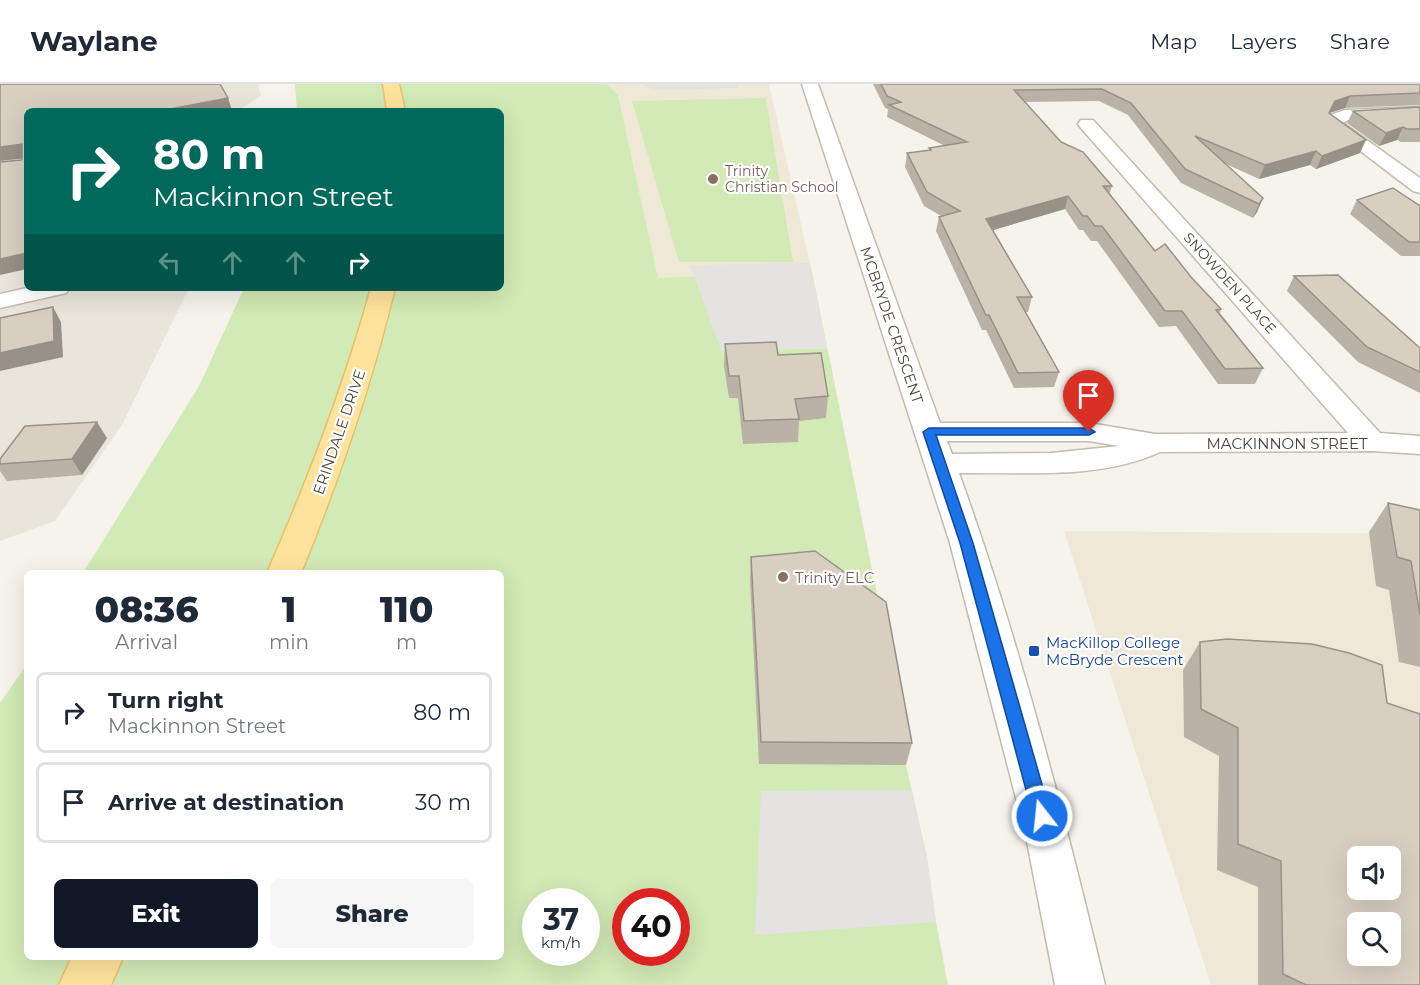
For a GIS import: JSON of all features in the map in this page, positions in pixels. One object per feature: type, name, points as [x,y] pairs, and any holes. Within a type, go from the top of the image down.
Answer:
[{"type":"main road","points":[[391,84],[395,108]]},
{"type":"main road","name":"ERINDALE DRIVE","points":[[285,570],[312,509],[347,412],[371,338],[382,291]]},
{"type":"main road","points":[[84,985],[97,960]]},
{"type":"street","name":"MCBRYDE CRESCENT","points":[[810,84],[967,543],[1048,837],[1080,985]]},
{"type":"street","points":[[1420,112],[1345,115],[1336,118],[1334,124],[1420,187]]},
{"type":"street","name":"SNOWDEN PLACE","points":[[1087,124],[1372,442]]},
{"type":"street","points":[[0,301],[45,291]]},
{"type":"street","name":"MACKINNON STREET","points":[[929,432],[1089,432],[1155,443],[1372,442],[1420,445]]},
{"type":"street","name":"MACKINNON STREET","points":[[940,465],[1110,458],[1147,449],[1155,443]]},
{"type":"shaded area","points":[[0,84],[258,84],[261,96],[242,108],[24,108],[24,291],[188,291],[122,425],[55,521],[0,541]]},
{"type":"shaded area","name":"Trinity Christian School","points":[[607,84],[769,84],[812,272],[658,279],[618,95]]},
{"type":"shaded area","points":[[644,84],[737,84],[738,88],[657,90],[646,87]]},
{"type":"shaded area","points":[[810,263],[827,349],[721,350],[690,265]]},
{"type":"shaded area","points":[[1064,531],[1420,534],[1420,985],[1211,985]]},
{"type":"shaded area","points":[[911,790],[927,857],[936,922],[755,935],[761,791]]},
{"type":"green space","points":[[295,84],[607,84],[618,95],[658,278],[812,272],[882,619],[906,765],[927,857],[948,985],[0,985],[0,703],[24,668],[24,960],[504,960],[504,570],[85,570],[199,386],[243,291],[504,291],[504,108],[297,108]]},
{"type":"green space","name":"Trinity Christian School","points":[[766,98],[793,262],[679,262],[632,101]]},
{"type":"building","points":[[0,84],[220,84],[228,98],[176,108],[24,108],[24,254],[0,259],[0,162],[21,160],[22,144],[0,147]]},
{"type":"building","points":[[881,84],[1420,84],[1420,93],[1350,96],[1335,101],[1329,113],[1366,140],[1322,156],[1316,151],[1265,165],[1195,136],[1263,198],[1259,204],[1185,169],[1131,103],[1102,89],[1014,90],[1061,142],[1083,152],[1112,186],[1103,186],[1155,251],[1165,244],[1191,277],[1221,309],[1216,310],[1263,368],[1225,369],[1182,311],[1165,311],[1102,226],[1095,226],[1087,216],[1083,216],[1068,196],[986,219],[1032,297],[1017,297],[1059,372],[1018,373],[989,315],[986,315],[939,217],[960,211],[927,192],[907,153],[967,142],[889,105],[901,102],[887,96]]},
{"type":"building","points":[[1420,107],[1420,129],[1403,127],[1386,133],[1353,111]]},
{"type":"building","points":[[1393,188],[1420,206],[1420,242],[1409,242],[1357,200]]},
{"type":"building","points":[[1338,275],[1420,348],[1420,372],[1367,347],[1294,276]]},
{"type":"building","points":[[53,307],[54,341],[0,353],[0,318]]},
{"type":"building","points":[[776,342],[778,355],[821,353],[828,396],[795,399],[799,419],[744,421],[739,376],[729,376],[725,344]]},
{"type":"building","points":[[97,422],[72,459],[0,464],[0,459],[25,426]]},
{"type":"building","points":[[1388,503],[1420,510],[1420,615],[1411,561],[1397,557]]},
{"type":"building","name":"Trinity ELC","points":[[815,551],[886,602],[912,743],[761,742],[751,557]]},
{"type":"building","points":[[1227,639],[1312,644],[1349,653],[1382,665],[1387,703],[1420,714],[1420,985],[1306,985],[1283,974],[1281,861],[1238,844],[1238,728],[1201,709],[1200,642]]},
{"type":"place","name":"Trinity Christian School","points":[[713,179]]},
{"type":"place","name":"Trinity ELC","points":[[783,577]]},
{"type":"place","name":"MacKillop College McBryde Crescent","points":[[1034,651]]},
{"type":"route","points":[[1042,816],[967,543],[929,432],[1089,432]]}]
